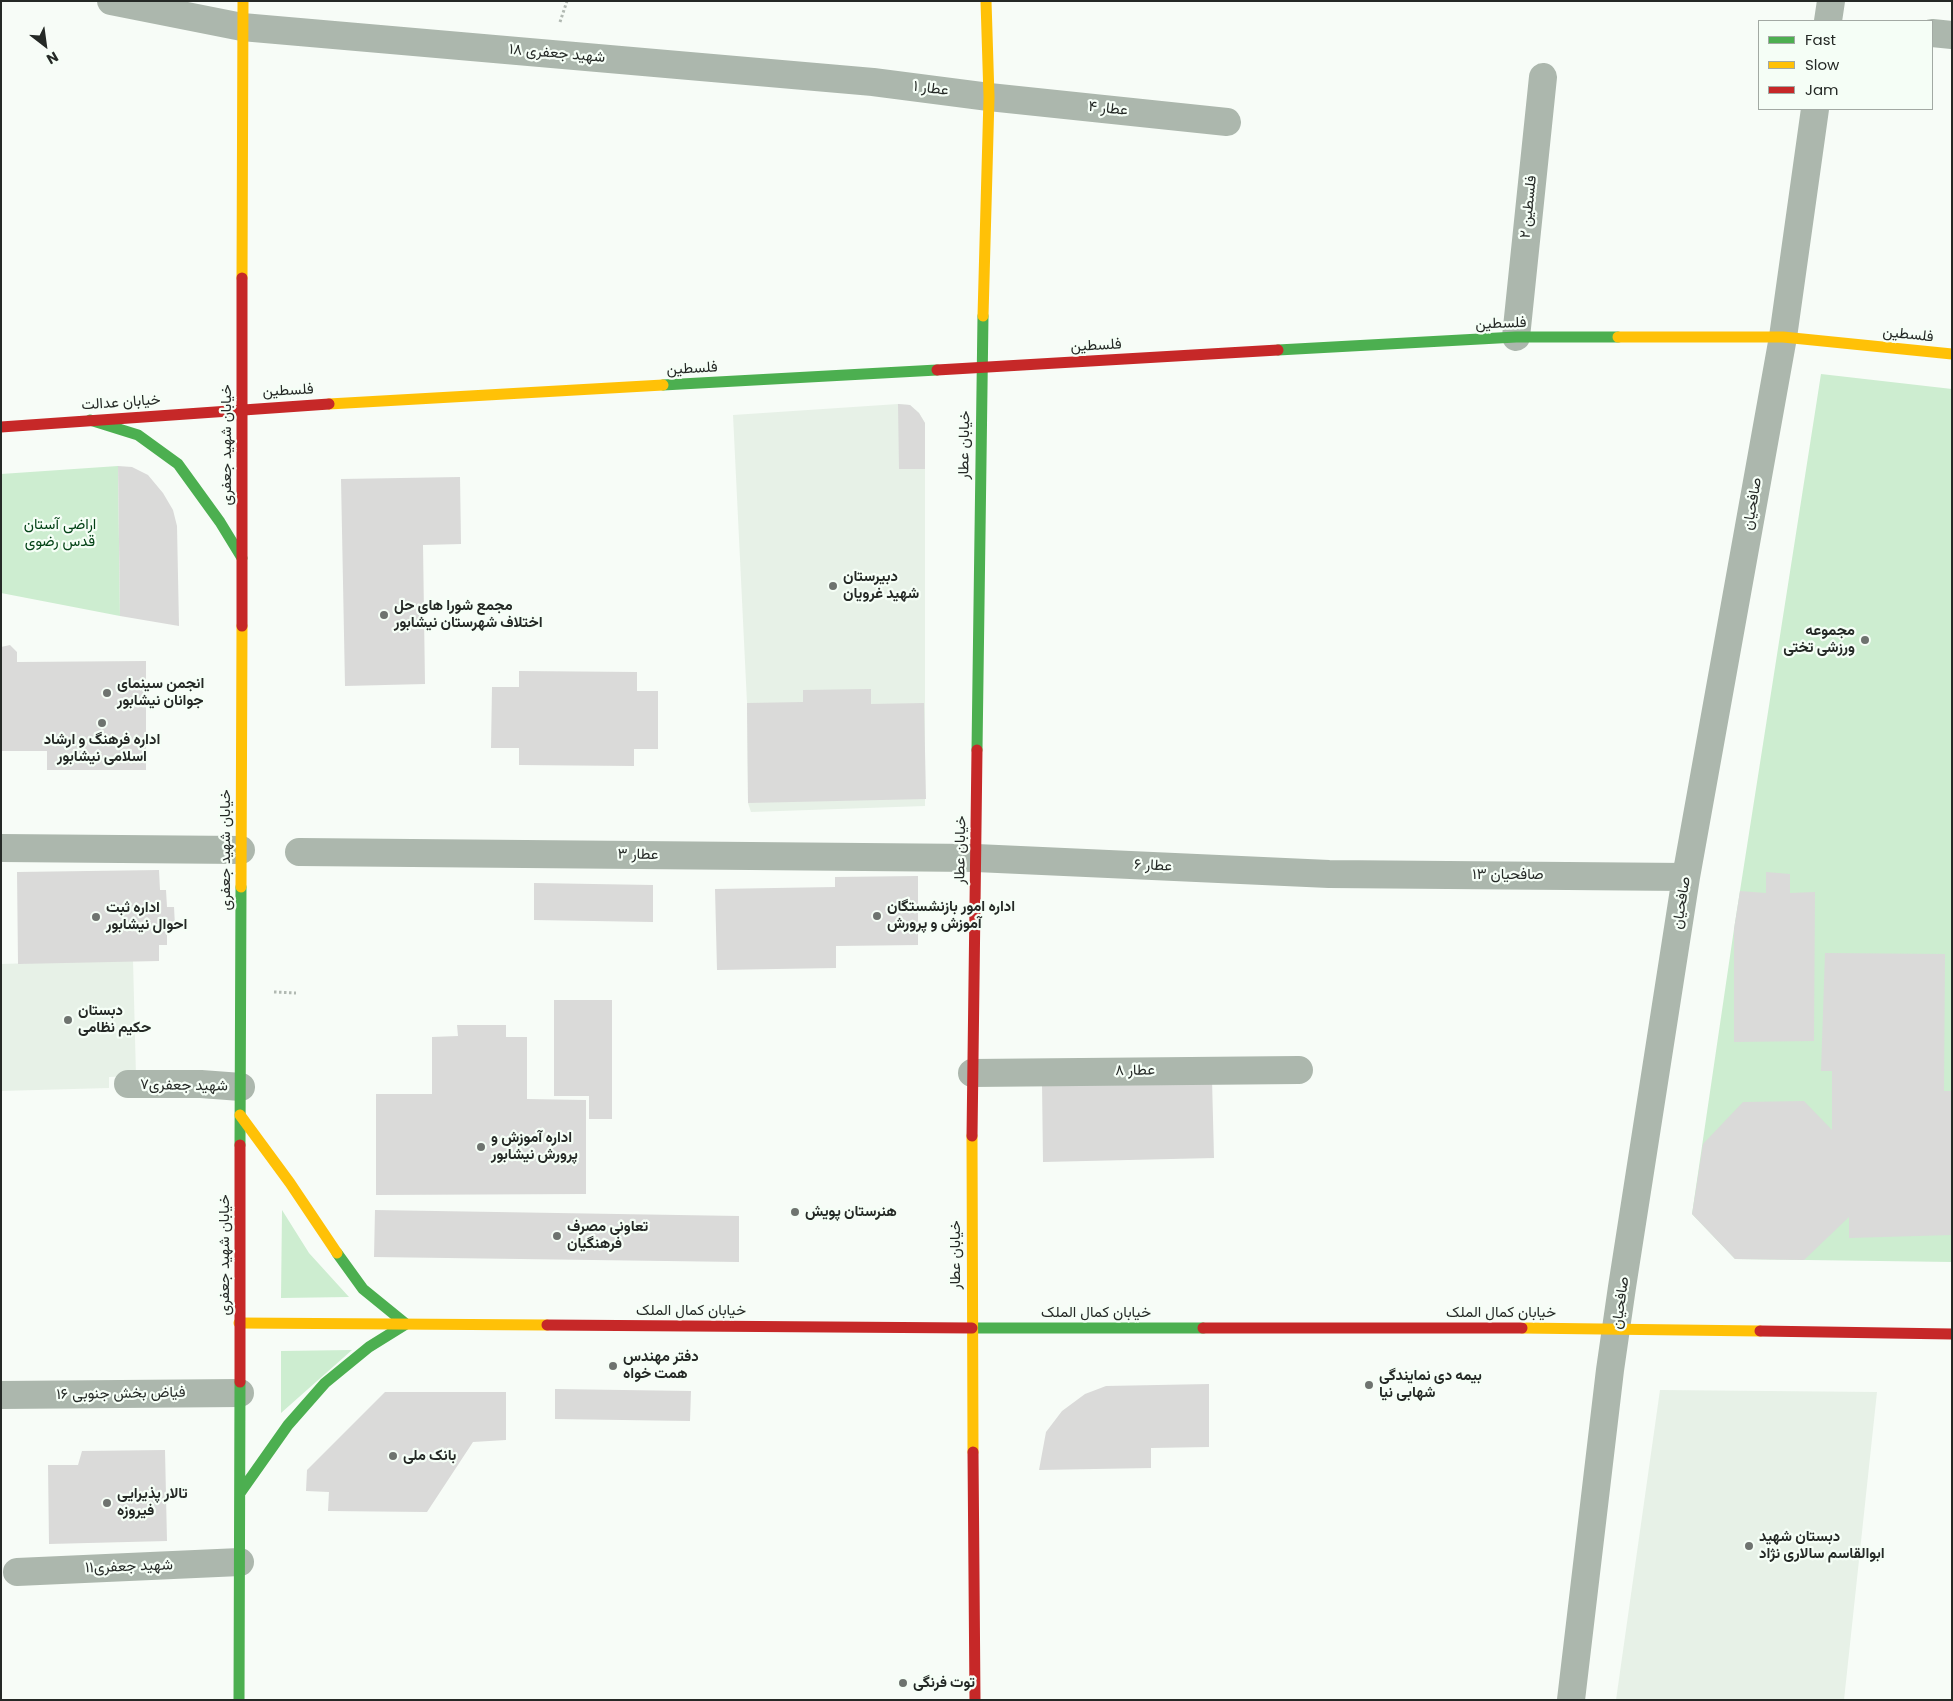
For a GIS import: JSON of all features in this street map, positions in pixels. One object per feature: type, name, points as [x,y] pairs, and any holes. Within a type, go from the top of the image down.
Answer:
[{"type":"main road","name":"خیابان عطار","points":[[975,1700],[971,1377],[973,1328],[971,1284],[972,1073],[981,367],[989,97],[986,1]]},
{"type":"main road","name":"خیابان شهید جعفری","points":[[239,1700],[243,409],[242,14]]},
{"type":"main road","name":"فلسطین","points":[[243,409],[1516,337],[1783,337],[1952,354]]},
{"type":"main road","name":"خیابان عدالت","points":[[1,427],[243,409]]},
{"type":"main road","points":[[90,420],[138,435],[178,464],[220,522],[242,558]]},
{"type":"main road","points":[[240,1115],[290,1183],[363,1289],[406,1324],[369,1347],[325,1383],[288,1425],[240,1493]]},
{"type":"main road","name":"خیابان کمال الملک","points":[[239,1323],[973,1328],[1618,1328],[1952,1334]]},
{"type":"street","name":"شهید جعفری ۱۸","points":[[112,1],[872,82]]},
{"type":"street","points":[[1828,20],[1832,1]]},
{"type":"street","points":[[1933,33],[1952,35]]},
{"type":"street","name":"فلسطین ۲","points":[[1516,337],[1542,77]]},
{"type":"street","name":"عطار ۱","points":[[872,82],[989,97]]},
{"type":"street","name":"عطار ۴","points":[[989,97],[1228,122]]},
{"type":"street","name":"صافحیان","points":[[1571,1700],[1610,1370],[1618,1328],[1622,1287],[1686,877],[1783,337],[1816,110]]},
{"type":"street","points":[[1,848],[241,850]]},
{"type":"street","name":"عطار ۳","points":[[299,852],[976,858]]},
{"type":"street","name":"عطار ۶","points":[[976,858],[1330,874]]},
{"type":"street","name":"صافحیان ۱۳","points":[[1330,874],[1686,877]]},
{"type":"street","name":"عطار ۸","points":[[972,1073],[1299,1070]]},
{"type":"street","name":"شهید جعفری۷","points":[[128,1084],[201,1084],[241,1087]]},
{"type":"street","name":"فیاض بخش جنوبی ۱۶","points":[[1,1395],[240,1393]]},
{"type":"street","name":"شهید جعفری۱۱","points":[[17,1572],[240,1562]]},
{"type":"shaded area","name":"دبیرستان شهید غرویان","points":[[898,404],[910,405],[919,413],[925,423],[925,806],[751,812],[748,803],[747,703],[733,415]]},
{"type":"shaded area","name":"دبستان حکیم نظامی","points":[[133,960],[136,1076],[109,1077],[109,1088],[1,1091],[1,964]]},
{"type":"shaded area","name":"دبستان شهید ابوالقاسم سالاری نژاد","points":[[1660,1390],[1877,1392],[1844,1700],[1616,1700]]},
{"type":"green space","name":"مجموعه ورزشی تختی","points":[[1821,374],[1952,389],[1952,1262],[1735,1259],[1692,1214],[1734,929]]},
{"type":"green space","name":"اراضی آستان قدس رضوی","points":[[118,466],[120,616],[1,593],[1,474]]},
{"type":"green space","points":[[282,1210],[309,1253],[349,1297],[281,1298]]},
{"type":"green space","points":[[352,1350],[281,1413],[281,1351]]},
{"type":"building","points":[[898,404],[910,405],[919,413],[925,423],[925,469],[899,469]]},
{"type":"building","points":[[118,466],[132,467],[148,475],[163,493],[173,510],[177,526],[179,626],[120,616]]},
{"type":"building","points":[[460,477],[461,544],[423,545],[425,684],[345,686],[341,479]]},
{"type":"building","name":"اداره فرهنگ و ارشاد اسلامی نیشابور","points":[[10,645],[17,652],[17,662],[146,661],[146,770],[47,770],[47,751],[1,751],[1,647]]},
{"type":"building","points":[[519,671],[637,672],[637,691],[658,691],[658,749],[634,749],[634,766],[519,765],[519,748],[491,748],[492,687],[519,687]]},
{"type":"building","points":[[871,689],[871,704],[924,703],[926,799],[748,803],[747,703],[803,702],[803,690]]},
{"type":"building","name":"اداره ثبت احوال نیشابور","points":[[159,870],[160,890],[166,890],[167,907],[174,907],[175,926],[167,927],[167,945],[159,945],[159,961],[18,964],[17,872]]},
{"type":"building","points":[[1766,872],[1790,874],[1790,893],[1815,892],[1814,1041],[1734,1042],[1734,929],[1740,891],[1766,893]]},
{"type":"building","points":[[918,876],[918,945],[836,946],[836,968],[717,970],[715,889],[835,887],[835,877]]},
{"type":"building","points":[[534,883],[653,885],[653,922],[534,920]]},
{"type":"building","points":[[1825,953],[1945,954],[1944,1091],[1952,1091],[1952,1235],[1849,1238],[1849,1217],[1804,1260],[1735,1259],[1692,1214],[1703,1144],[1743,1102],[1804,1101],[1832,1130],[1832,1071],[1821,1071]]},
{"type":"building","points":[[554,1000],[612,1000],[612,1119],[589,1119],[589,1096],[554,1096]]},
{"type":"building","name":"اداره آموزش و پرورش نیشابور","points":[[457,1025],[506,1025],[506,1037],[527,1037],[527,1099],[586,1100],[586,1194],[376,1195],[376,1094],[432,1094],[432,1037],[458,1036]]},
{"type":"building","points":[[1212,1079],[1214,1158],[1043,1162],[1042,1083]]},
{"type":"building","name":"تعاونی مصرف فرهنگیان","points":[[375,1210],[739,1216],[739,1262],[374,1257]]},
{"type":"building","points":[[1209,1384],[1209,1447],[1151,1448],[1151,1468],[1039,1470],[1046,1432],[1062,1411],[1085,1394],[1106,1386]]},
{"type":"building","points":[[555,1389],[691,1391],[690,1421],[555,1419]]},
{"type":"building","name":"بانک ملی","points":[[385,1392],[506,1392],[506,1440],[473,1442],[427,1512],[328,1511],[329,1492],[306,1491],[307,1470]]},
{"type":"building","name":"تالار پذیرایی فیروزه","points":[[165,1450],[167,1541],[49,1544],[48,1465],[78,1465],[82,1451]]},
{"type":"traffic: fast","points":[[977,750],[983,316]]},
{"type":"traffic: fast","points":[[1278,350],[1516,337],[1618,337]]},
{"type":"traffic: fast","points":[[663,385],[937,370]]},
{"type":"traffic: fast","points":[[90,420],[138,435],[178,464],[220,522],[242,558]]},
{"type":"traffic: fast","points":[[240,1145],[241,887]]},
{"type":"traffic: fast","points":[[240,1493],[288,1425],[325,1383],[369,1347],[406,1324],[363,1289],[337,1253]]},
{"type":"traffic: fast","points":[[972,1328],[1203,1328]]},
{"type":"traffic: fast","points":[[239,1700],[240,1382]]},
{"type":"traffic: slow","points":[[242,278],[243,1]]},
{"type":"traffic: slow","points":[[983,316],[989,97],[986,1]]},
{"type":"traffic: slow","points":[[1618,337],[1783,337],[1952,354]]},
{"type":"traffic: slow","points":[[329,404],[663,385]]},
{"type":"traffic: slow","points":[[241,887],[242,626]]},
{"type":"traffic: slow","points":[[240,1115],[290,1183],[337,1253]]},
{"type":"traffic: slow","points":[[972,1136],[973,1452]]},
{"type":"traffic: slow","points":[[239,1323],[547,1325]]},
{"type":"traffic: slow","points":[[1522,1328],[1760,1331]]},
{"type":"traffic: jam","points":[[242,278],[242,626]]},
{"type":"traffic: jam","points":[[937,370],[1278,350]]},
{"type":"traffic: jam","points":[[1,427],[329,404]]},
{"type":"traffic: jam","points":[[972,1136],[977,750]]},
{"type":"traffic: jam","points":[[240,1145],[240,1382]]},
{"type":"traffic: jam","points":[[547,1325],[972,1328]]},
{"type":"traffic: jam","points":[[1203,1328],[1522,1328]]},
{"type":"traffic: jam","points":[[1760,1331],[1952,1334]]},
{"type":"traffic: jam","points":[[973,1452],[975,1700]]},
{"type":"place","name":"دبیرستان شهید غرویان","points":[[833,586]]},
{"type":"place","name":"مجمع شورا های حل اختلاف شهرستان نیشابور","points":[[384,615]]},
{"type":"place","name":"مجموعه ورزشی تختی","points":[[1865,640]]},
{"type":"place","name":"انجمن سینمای جوانان نیشابور","points":[[107,693]]},
{"type":"place","name":"اداره فرهنگ و ارشاد اسلامی نیشابور","points":[[102,723]]},
{"type":"place","name":"اداره امور بازنشستگان آموزش و پرورش","points":[[877,916]]},
{"type":"place","name":"اداره ثبت احوال نیشابور","points":[[96,917]]},
{"type":"place","name":"دبستان حکیم نظامی","points":[[68,1020]]},
{"type":"place","name":"اداره آموزش و پرورش نیشابور","points":[[481,1147]]},
{"type":"place","name":"هنرستان پویش","points":[[795,1212]]},
{"type":"place","name":"تعاونی مصرف فرهنگیان","points":[[557,1236]]},
{"type":"place","name":"دفتر مهندس همت خواه","points":[[613,1366]]},
{"type":"place","name":"بیمه دی نمایندگی شهابی نیا","points":[[1369,1385]]},
{"type":"place","name":"بانک ملی","points":[[393,1456]]},
{"type":"place","name":"تالار پذیرایی فیروزه","points":[[107,1503]]},
{"type":"place","name":"دبستان شهید ابوالقاسم سالاری نژاد","points":[[1749,1546]]},
{"type":"place","name":"توت فرنگی","points":[[903,1683]]}]
